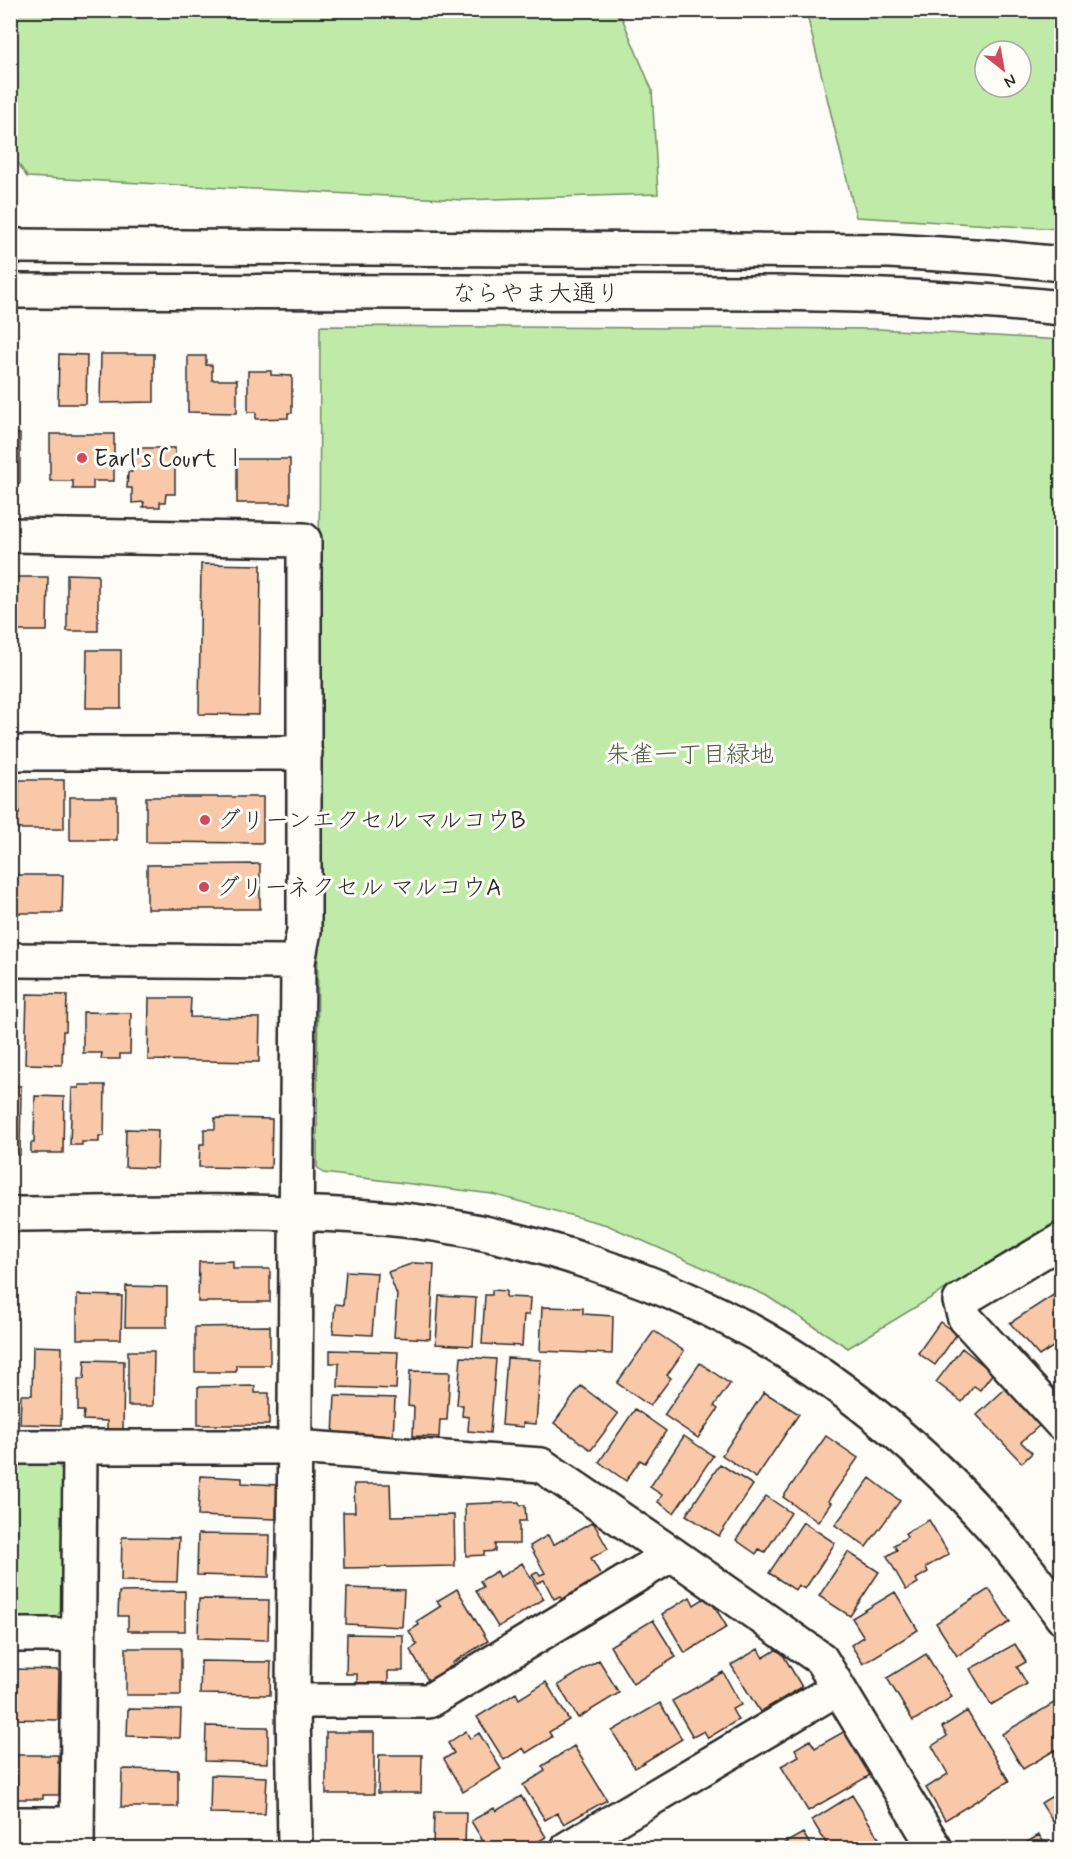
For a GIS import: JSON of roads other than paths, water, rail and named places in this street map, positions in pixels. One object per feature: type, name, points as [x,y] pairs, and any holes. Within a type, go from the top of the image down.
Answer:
[{"type":"street","name":"ならやま大通り","points":[[10,246],[890,251],[1062,264]]},
{"type":"street","name":"ならやま大通り","points":[[10,291],[787,293],[1007,302],[1062,308]]},
{"type":"street","points":[[10,535],[304,540],[304,931],[298,962],[293,1701],[295,1848]]},
{"type":"street","points":[[10,753],[305,753]]},
{"type":"street","points":[[10,960],[298,962]]},
{"type":"street","points":[[10,1214],[297,1214],[406,1220],[482,1232],[549,1248],[645,1282],[735,1323],[824,1376],[911,1445],[1015,1551],[1062,1617]]},
{"type":"street","points":[[1062,1240],[960,1301],[965,1318],[1062,1424]]},
{"type":"street","points":[[10,1447],[295,1447],[541,1465],[821,1659],[930,1847]]},
{"type":"street","points":[[10,1824],[76,1836],[80,1447]]},
{"type":"street","points":[[293,1701],[429,1701],[672,1554]]},
{"type":"street","points":[[10,1635],[77,1635]]},
{"type":"street","points":[[568,1848],[837,1688]]},
{"type":"place","name":"Earl's Court Ⅰ","points":[[82,458]]},
{"type":"place","name":"グリーンエクセル マルコウB","points":[[205,820]]},
{"type":"place","name":"グリーネクセル マルコウA","points":[[204,887]]},
{"type":"park label","name":"朱雀一丁目緑地","points":[[690,754]]}]
